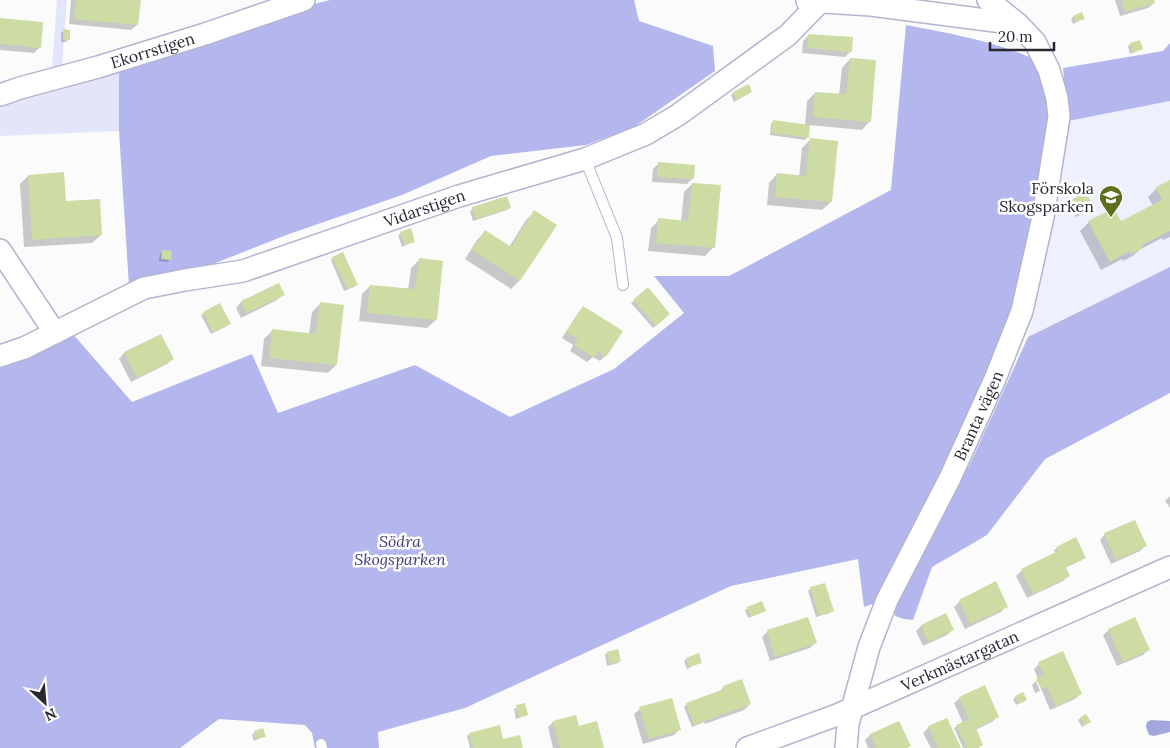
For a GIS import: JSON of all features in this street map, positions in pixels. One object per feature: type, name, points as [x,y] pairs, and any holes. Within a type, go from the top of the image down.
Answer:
[{"type":"street","name":"Ekorrstigen","points":[[0,95],[98,68],[304,0]]},
{"type":"street","name":"Branta vägen","points":[[846,748],[848,724],[869,647],[887,600],[950,478],[995,379],[1022,311],[1043,217],[1059,117],[1057,98],[1049,70],[1034,42],[1018,24],[988,0]]},
{"type":"street","points":[[811,1],[873,2],[1018,24]]},
{"type":"street","name":"Vidarstigen","points":[[0,356],[24,348],[144,288],[243,271],[459,196],[585,159],[646,134],[678,115],[788,34],[811,1]]},
{"type":"street","points":[[0,250],[55,333]]},
{"type":"street","name":"Verkmästargatan","points":[[747,748],[837,715],[1170,567]]},
{"type":"lane","points":[[585,159],[617,238],[623,285]]},
{"type":"shaded area","points":[[57,0],[67,0],[62,66],[52,67]]},
{"type":"shaded area","points":[[119,72],[119,131],[0,136],[0,107],[5,103],[25,95]]},
{"type":"shaded area","name":"Förskola Skogsparken","points":[[1170,101],[1170,267],[1028,337],[1062,168],[1068,121]]},
{"type":"shaded area","points":[[1151,720],[1170,721],[1170,732],[1154,736],[1149,735],[1146,727],[1147,722]]},
{"type":"green space","points":[[330,0],[634,0],[639,21],[713,46],[715,71],[634,127],[586,145],[491,156],[402,195],[289,234],[213,264],[168,272],[129,286],[119,131],[119,72],[267,16]]},
{"type":"green space","name":"Södra Skogsparken","points":[[906,25],[986,42],[1032,58],[1040,74],[1051,107],[1045,153],[1012,307],[997,352],[947,462],[878,602],[864,607],[858,559],[731,586],[465,708],[378,732],[379,748],[315,748],[312,733],[305,725],[219,719],[180,748],[0,748],[0,362],[72,333],[132,402],[252,354],[278,413],[415,365],[510,417],[614,369],[684,313],[654,276],[729,276],[891,190]]},
{"type":"green space","points":[[1170,43],[1170,101],[1068,121],[1063,68],[1163,51]]},
{"type":"green space","points":[[1170,267],[1170,393],[1045,459],[987,535],[932,567],[913,620],[895,616],[895,607],[971,462],[1028,337]]},
{"type":"building","points":[[76,0],[141,0],[138,25],[74,19]]},
{"type":"building","points":[[1122,0],[1154,0],[1155,3],[1125,12]]},
{"type":"building","points":[[1082,12],[1085,19],[1075,22],[1073,16]]},
{"type":"building","points":[[0,18],[43,22],[41,48],[0,44]]},
{"type":"building","points":[[63,29],[70,30],[70,40],[63,40]]},
{"type":"building","points":[[808,34],[853,37],[852,52],[807,48]]},
{"type":"building","points":[[1140,40],[1143,49],[1133,53],[1130,43]]},
{"type":"building","points":[[850,58],[876,60],[871,122],[813,117],[815,92],[846,94]]},
{"type":"building","points":[[749,84],[752,92],[736,100],[733,92]]},
{"type":"building","points":[[773,120],[810,125],[809,138],[771,133]]},
{"type":"building","points":[[810,138],[838,141],[832,202],[775,197],[777,173],[806,176]]},
{"type":"building","points":[[658,162],[695,165],[694,179],[657,177]]},
{"type":"building","points":[[64,172],[66,201],[100,199],[102,235],[32,240],[28,175]]},
{"type":"building","points":[[1170,180],[1170,231],[1142,245],[1143,248],[1131,254],[1130,251],[1110,262],[1088,221],[1114,208],[1121,221],[1162,200],[1156,187]]},
{"type":"building","points":[[692,183],[721,185],[715,248],[656,243],[658,218],[688,221]]},
{"type":"building","points":[[1086,192],[1094,208],[1079,215],[1071,200]]},
{"type":"building","points":[[507,196],[511,208],[476,219],[472,207]]},
{"type":"building","points":[[534,210],[557,225],[520,281],[472,250],[485,230],[511,247]]},
{"type":"building","points":[[411,228],[415,242],[404,245],[400,232]]},
{"type":"building","points":[[162,250],[172,251],[171,260],[161,259]]},
{"type":"building","points":[[343,252],[358,285],[347,289],[332,257]]},
{"type":"building","points":[[419,258],[443,261],[437,320],[367,313],[370,285],[415,289]]},
{"type":"building","points":[[279,283],[285,295],[246,313],[241,301]]},
{"type":"building","points":[[648,287],[670,314],[656,326],[633,300]]},
{"type":"building","points":[[320,302],[344,305],[337,365],[269,358],[272,329],[316,334]]},
{"type":"building","points":[[220,303],[231,324],[213,333],[203,312]]},
{"type":"building","points":[[583,306],[623,331],[606,357],[598,351],[594,358],[574,345],[578,339],[566,332]]},
{"type":"building","points":[[161,334],[174,359],[137,378],[124,352]]},
{"type":"building","points":[[1135,520],[1147,546],[1116,560],[1104,533]]},
{"type":"building","points":[[1076,537],[1086,558],[1066,567],[1070,576],[1033,594],[1021,569],[1058,551],[1056,547]]},
{"type":"building","points":[[996,581],[1008,607],[970,624],[959,600]]},
{"type":"building","points":[[825,583],[834,611],[819,616],[810,587]]},
{"type":"building","points":[[762,601],[766,611],[751,617],[747,607]]},
{"type":"building","points":[[946,613],[954,630],[928,642],[921,625]]},
{"type":"building","points":[[808,617],[817,643],[775,657],[767,630]]},
{"type":"building","points":[[1135,617],[1150,650],[1123,662],[1108,629]]},
{"type":"building","points":[[618,649],[621,661],[610,664],[606,652]]},
{"type":"building","points":[[1063,651],[1082,694],[1056,706],[1047,686],[1041,689],[1036,679],[1044,675],[1038,662]]},
{"type":"building","points":[[699,653],[702,663],[689,667],[686,658]]},
{"type":"building","points":[[742,679],[751,704],[694,725],[686,703],[724,689],[723,686]]},
{"type":"building","points":[[985,685],[999,717],[976,728],[983,745],[977,748],[967,748],[956,725],[969,719],[959,697]]},
{"type":"building","points":[[1023,692],[1027,700],[1019,704],[1015,696]]},
{"type":"building","points":[[672,698],[681,730],[649,739],[639,707]]},
{"type":"building","points":[[525,703],[528,715],[519,718],[516,705]]},
{"type":"building","points":[[1086,714],[1091,722],[1084,726],[1080,717]]},
{"type":"building","points":[[576,715],[579,726],[597,721],[604,748],[560,748],[553,721]]},
{"type":"building","points":[[947,718],[961,748],[938,748],[928,726]]},
{"type":"building","points":[[899,721],[911,746],[907,748],[876,748],[870,734]]},
{"type":"building","points":[[500,725],[503,739],[520,735],[523,748],[473,748],[469,733]]},
{"type":"building","points":[[263,728],[266,737],[256,739],[254,731]]},
{"type":"place","name":"Förskola Skogsparken","points":[[1111,218]]}]
